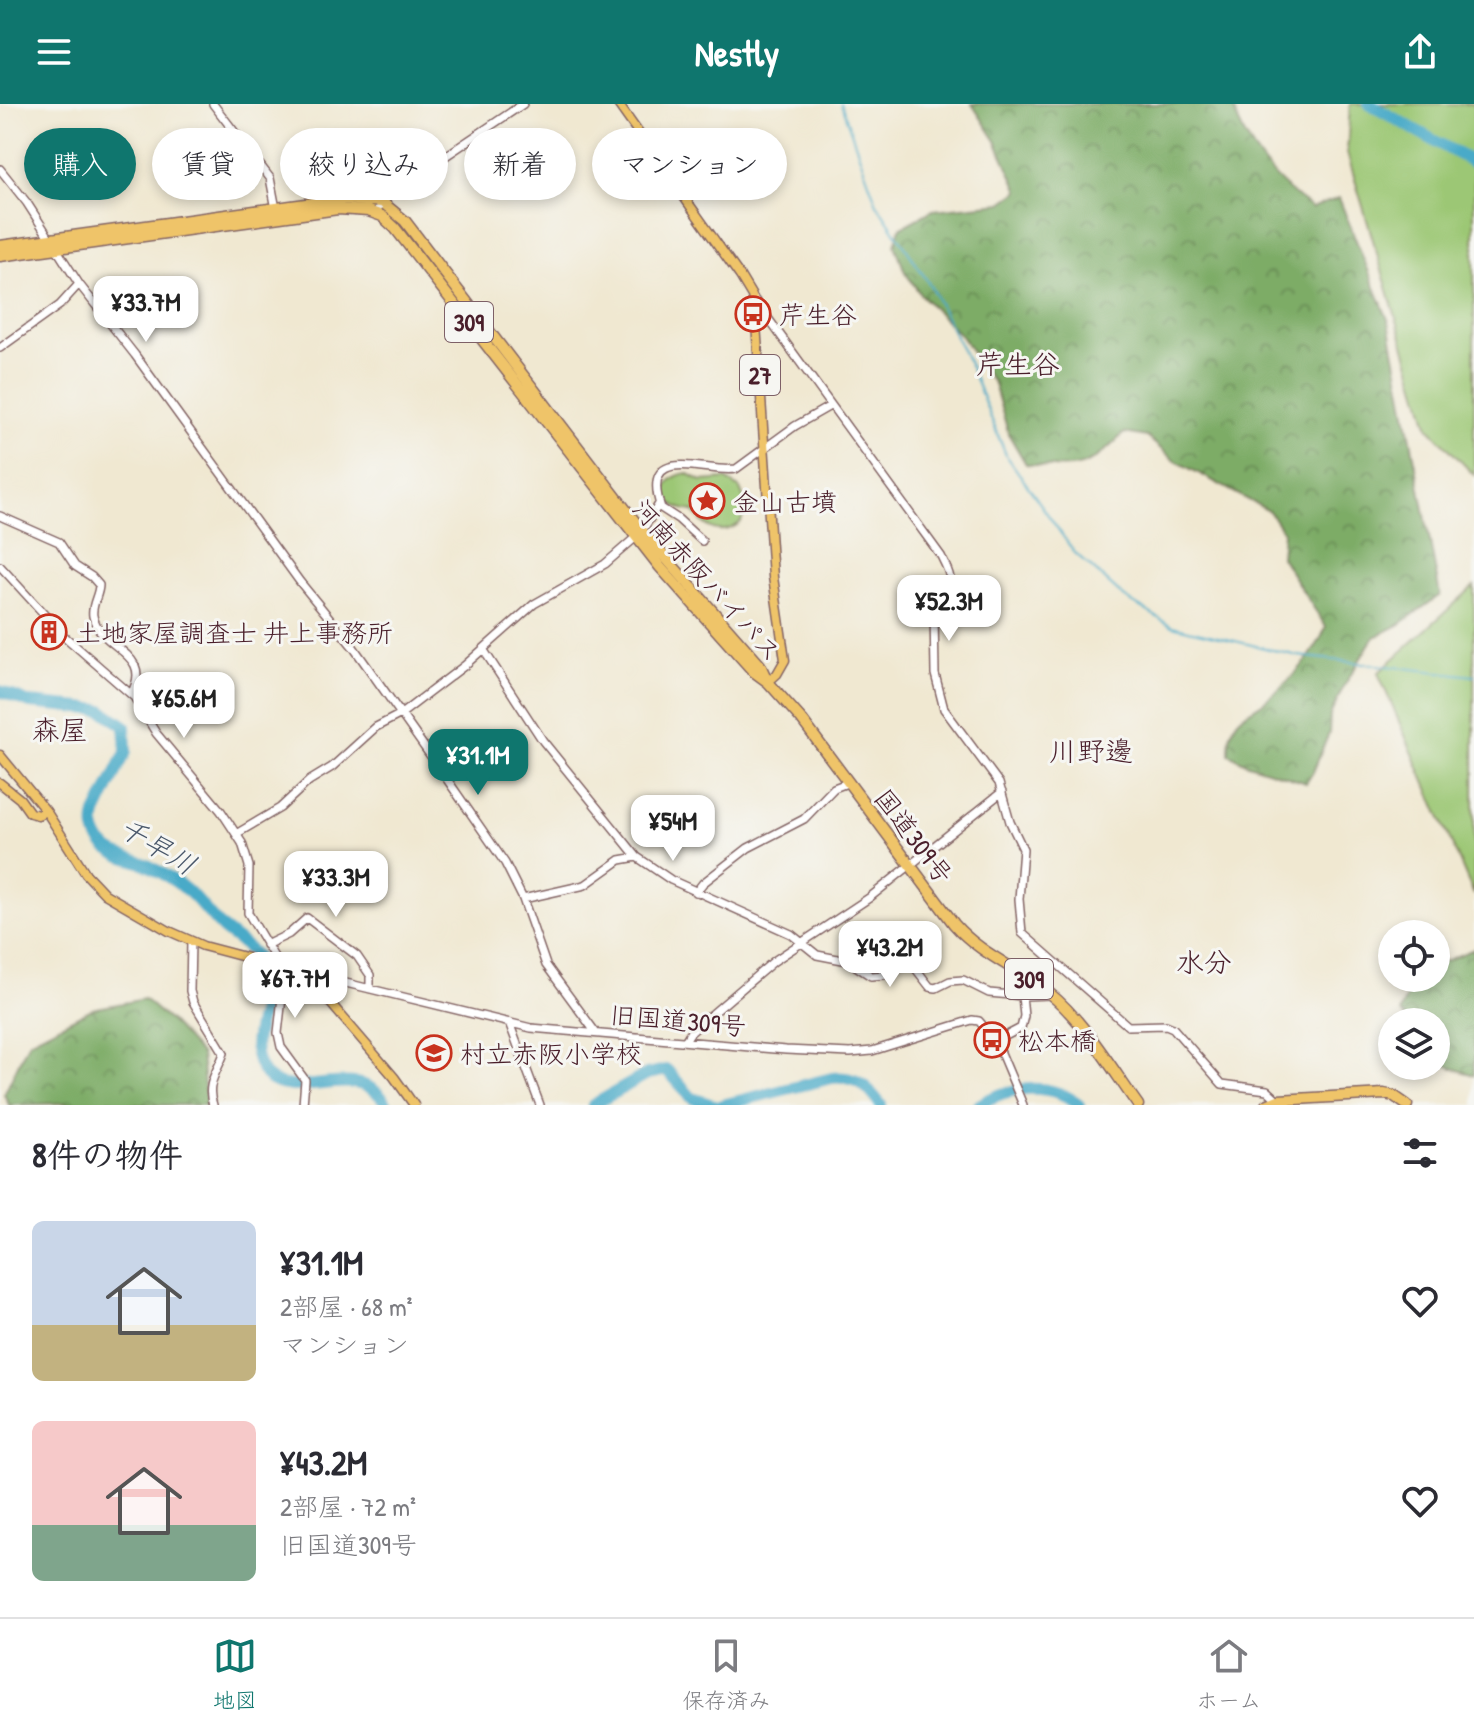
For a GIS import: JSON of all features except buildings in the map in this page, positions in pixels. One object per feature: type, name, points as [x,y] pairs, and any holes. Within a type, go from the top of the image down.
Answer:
[{"type":"highway","points":[[0,256],[51,244],[342,199],[382,202]]},
{"type":"highway","name":"河南赤阪バイパス","points":[[382,202],[405,221],[639,534]]},
{"type":"highway","points":[[0,246],[51,244],[338,209],[375,213]]},
{"type":"highway","name":"河南赤阪バイパス","points":[[375,213],[395,228],[639,534],[760,665],[768,682]]},
{"type":"highway","name":"国道309号","points":[[768,682],[802,720],[967,939],[1051,995],[1072,1016],[1138,1105]]},
{"type":"highway","points":[[1266,1105],[1278,1100],[1384,1094],[1394,1096],[1407,1105]]},
{"type":"main road","name":"27","points":[[618,104],[752,296],[757,317],[773,577],[785,660],[768,682]]},
{"type":"main road","points":[[0,755],[46,811],[94,885],[121,904],[191,941],[313,975],[315,985],[414,1105]]},
{"type":"main road","points":[[0,783],[16,795],[30,813],[38,815],[46,811]]},
{"type":"street","points":[[213,104],[270,178],[276,209]]},
{"type":"street","points":[[375,213],[382,202],[407,181],[523,104]]},
{"type":"street","points":[[0,169],[34,212],[51,244],[79,284],[135,355],[292,572],[354,648],[505,863],[523,899],[546,965],[596,1033]]},
{"type":"street","points":[[0,348],[60,305],[79,284]]},
{"type":"street","points":[[752,296],[941,556],[948,570],[951,583],[934,611],[937,686],[944,709],[999,783],[1010,822],[1023,849],[1019,899],[1022,933],[1128,1026],[1166,1025],[1173,1028],[1222,1084],[1267,1090],[1278,1100]]},
{"type":"street","points":[[702,541],[678,519],[661,509],[657,481],[667,468],[682,463],[735,470],[765,446],[830,406]]},
{"type":"street","points":[[236,834],[280,808],[376,727],[401,714],[483,649],[534,604],[605,564],[639,534],[659,504]]},
{"type":"street","points":[[0,516],[59,542],[75,566],[99,585],[93,618],[138,671],[137,683],[131,694]]},
{"type":"street","points":[[0,566],[64,636],[131,694],[156,733],[221,811],[247,853],[248,913],[280,967],[284,980],[278,1033],[281,1047],[305,1080],[303,1103]]},
{"type":"street","points":[[483,649],[543,741],[637,857],[671,880],[767,921],[791,934],[817,955],[848,961],[871,976],[884,975],[895,961],[903,957],[909,960],[930,987],[963,980],[989,993],[1051,995]]},
{"type":"street","points":[[696,892],[748,848],[804,819],[834,788],[847,783]]},
{"type":"street","points":[[685,1041],[744,985],[800,943],[869,898],[1002,792]]},
{"type":"street","points":[[523,899],[585,885],[620,860],[637,857]]},
{"type":"street","points":[[266,945],[289,934],[307,918],[357,956],[370,975],[370,989]]},
{"type":"street","points":[[191,941],[190,991],[193,1002],[224,1053],[212,1076],[210,1097],[213,1105]]},
{"type":"street","name":"旧国道309号","points":[[313,975],[510,1025],[850,1053],[896,1046],[972,1020],[984,1024],[996,1041]]},
{"type":"street","points":[[1022,996],[1024,1016],[1021,1028],[1009,1037],[996,1041],[1023,1105]]},
{"type":"street","points":[[510,1025],[540,1105]]},
{"type":"green space","points":[[972,104],[1232,104],[1253,149],[1286,188],[1312,208],[1339,198],[1389,322],[1440,595],[1399,625],[1373,638],[1330,715],[1329,733],[1306,783],[1248,764],[1229,754],[1231,735],[1237,722],[1293,676],[1315,648],[1326,627],[1281,557],[1283,532],[1269,511],[1174,460],[1147,437],[1124,433],[1100,455],[1080,465],[1058,467],[1026,464],[1009,435],[994,384],[961,336],[921,295],[905,272],[895,245],[900,228],[933,210],[1002,203],[1019,191],[996,141]]},
{"type":"green space","points":[[1350,104],[1474,104],[1474,475],[1429,428],[1347,153]]},
{"type":"green space","name":"金山古墳","points":[[687,473],[702,481],[726,479],[740,489],[746,504],[741,522],[727,530],[714,529],[703,523],[693,511],[682,509],[668,499],[666,493],[670,481]]},
{"type":"green space","points":[[1474,586],[1474,895],[1378,673]]},
{"type":"green space","points":[[1474,949],[1474,1075],[1450,1067],[1450,1008],[1402,1008],[1409,992],[1450,992],[1450,959]]},
{"type":"green space","points":[[144,999],[171,1022],[201,1055],[206,1105],[9,1105],[4,1094],[29,1041],[92,1009]]},
{"type":"waterway","points":[[841,104],[877,204],[930,285],[969,364],[1006,455],[1074,552],[1125,598],[1172,626],[1298,656],[1474,676]]},
{"type":"waterway","points":[[1369,104],[1474,163]]},
{"type":"waterway","name":"千早川","points":[[0,691],[30,703],[102,710],[125,726],[126,752],[96,814],[96,835],[110,850],[148,865],[182,886],[223,929],[256,956],[264,970],[266,984],[255,1046],[266,1076],[279,1084],[294,1086],[345,1082],[361,1084],[375,1091],[387,1105]]},
{"type":"waterway","points":[[593,1105],[647,1074],[667,1070],[692,1098],[713,1105]]},
{"type":"waterway","points":[[722,1105],[832,1078],[848,1078],[861,1083],[881,1105]]},
{"type":"waterway","points":[[979,1105],[1003,1094],[1029,1089],[1056,1092],[1079,1105]]},
{"type":"place","name":"芹生谷","points":[[753,314]]},
{"type":"place","name":"金山古墳","points":[[707,501]]},
{"type":"place","name":"土地家屋調査士 井上事務所","points":[[49,632]]},
{"type":"place","name":"松本橋","points":[[992,1040]]},
{"type":"place","name":"村立赤阪小学校","points":[[434,1053]]},
{"type":"district","name":"芹生谷","points":[[1018,364]]},
{"type":"district","name":"森屋","points":[[60,730]]},
{"type":"district","name":"川野邊","points":[[1091,751]]},
{"type":"district","name":"水分","points":[[1204,962]]}]
